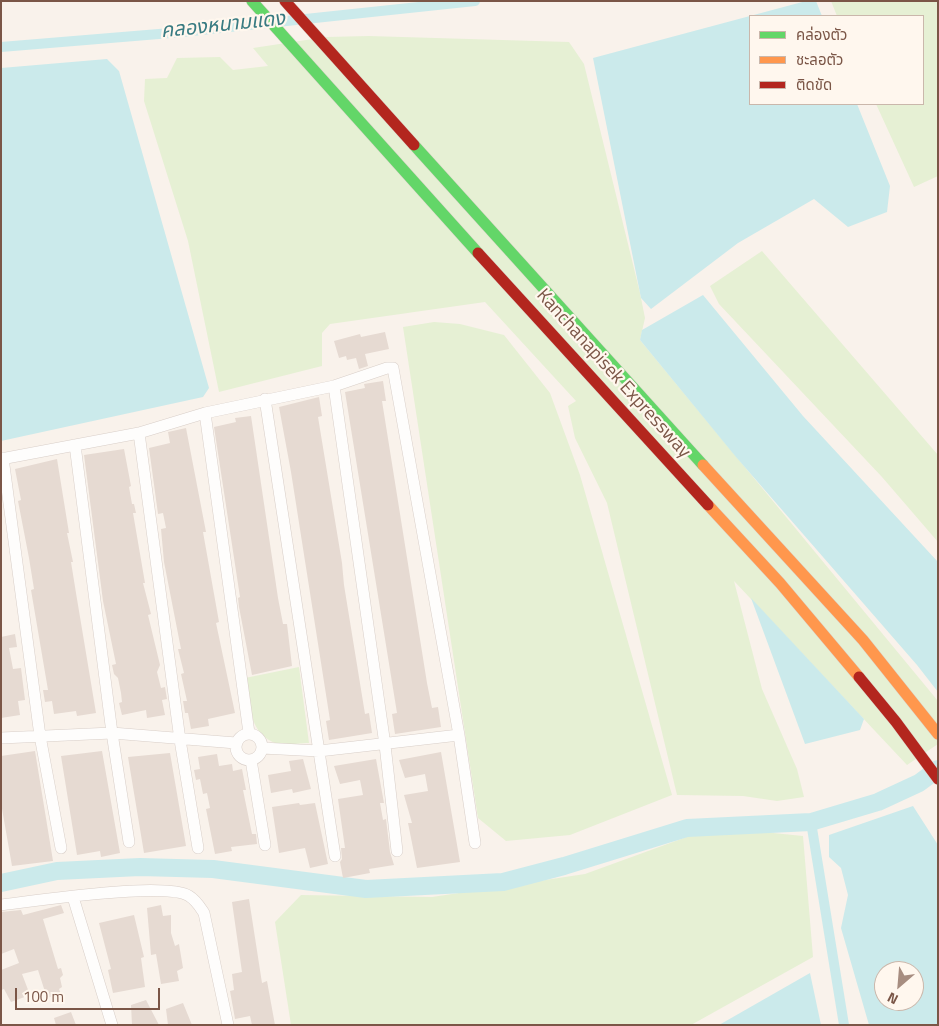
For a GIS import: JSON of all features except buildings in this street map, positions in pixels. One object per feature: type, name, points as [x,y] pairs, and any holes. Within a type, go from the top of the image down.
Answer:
[{"type":"highway","name":"Kanchanapisek Expressway","points":[[252,1],[622,413],[780,583],[896,722],[938,779]]},
{"type":"highway","name":"Kanchanapisek Expressway","points":[[285,1],[727,492],[800,569],[875,654],[938,734]]},
{"type":"street","points":[[61,848],[40,736],[2,458],[138,433],[205,413],[334,386],[387,368],[394,370],[459,734],[475,843]]},
{"type":"street","points":[[334,386],[385,744],[397,852]]},
{"type":"street","points":[[265,399],[335,856]]},
{"type":"street","points":[[205,413],[249,733]]},
{"type":"street","points":[[138,433],[180,740],[198,848]]},
{"type":"street","points":[[75,445],[112,733],[130,842]]},
{"type":"street","points":[[1,738],[112,733],[180,740],[236,743]]},
{"type":"street","points":[[249,733],[257,736],[262,748],[259,756],[251,760],[239,756],[236,743],[241,736],[249,733]]},
{"type":"street","points":[[262,748],[318,751],[459,734]]},
{"type":"street","points":[[251,760],[265,845]]},
{"type":"street","points":[[1,905],[120,892],[173,892],[188,895],[198,903],[204,913],[228,1025]]},
{"type":"street","points":[[73,897],[112,1025]]},
{"type":"green space","points":[[831,1],[938,1],[938,176],[914,187],[876,105],[924,105],[924,15],[837,15]]},
{"type":"green space","points":[[369,36],[569,42],[584,64],[640,293],[645,318],[640,340],[938,701],[938,744],[907,765],[734,581],[762,689],[797,769],[804,797],[777,801],[743,796],[677,795],[607,503],[575,438],[568,406],[576,401],[485,302],[330,324],[322,333],[322,366],[219,392],[188,241],[144,101],[145,79],[167,78],[177,58],[220,57],[233,70],[268,66],[253,48],[326,37]]},
{"type":"green space","points":[[762,251],[938,455],[938,542],[882,477],[719,304],[710,286]]},
{"type":"green space","points":[[434,322],[460,324],[504,335],[550,393],[580,475],[672,795],[570,835],[506,841],[478,818],[403,327]]},
{"type":"green space","points":[[299,667],[309,743],[278,744],[268,740],[256,726],[252,717],[245,678]]},
{"type":"green space","points":[[714,827],[803,836],[813,957],[691,1025],[291,1025],[275,922],[301,895],[432,897],[585,874]]},
{"type":"water","points":[[806,1],[816,1],[822,15],[754,15]]},
{"type":"water","points":[[749,16],[749,105],[857,105],[890,186],[887,212],[848,227],[814,199],[738,243],[651,309],[641,298],[593,58]]},
{"type":"water","points":[[107,59],[119,71],[209,388],[203,397],[1,441],[1,68]]},
{"type":"water","points":[[703,295],[803,416],[938,562],[938,692],[917,665],[736,457],[640,340],[642,330]]},
{"type":"water","points":[[751,598],[864,719],[860,730],[805,744]]},
{"type":"water","points":[[913,806],[938,845],[938,1025],[869,1025],[841,928],[848,895],[841,868],[829,857],[829,835]]},
{"type":"water","points":[[810,973],[821,1025],[719,1025]]},
{"type":"waterway","name":"คลองหนามแดง","points":[[1,47],[183,32],[475,1]]},
{"type":"waterway","points":[[1,883],[57,871],[140,867],[213,869],[366,889],[503,882],[564,866],[687,828],[811,822],[878,802],[919,783],[938,769]]},
{"type":"waterway","points":[[811,822],[844,1025]]},
{"type":"traffic: fast","points":[[252,1],[478,253]]},
{"type":"traffic: fast","points":[[414,145],[703,465]]},
{"type":"traffic: slow","points":[[703,465],[863,640],[938,734]]},
{"type":"traffic: slow","points":[[708,505],[780,583],[859,677]]},
{"type":"traffic: jam","points":[[285,1],[414,145]]},
{"type":"traffic: jam","points":[[478,253],[708,505]]},
{"type":"traffic: jam","points":[[859,677],[896,722],[938,779]]}]
